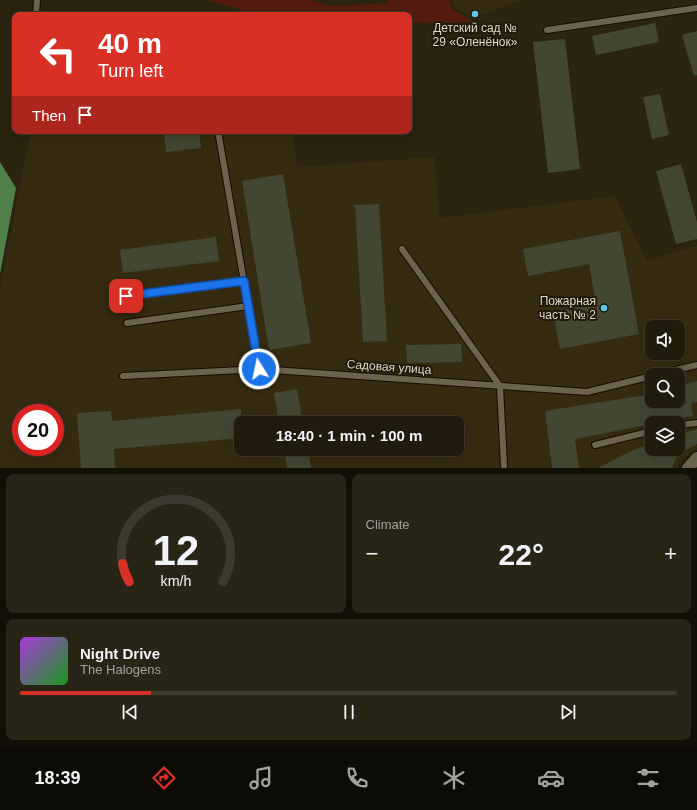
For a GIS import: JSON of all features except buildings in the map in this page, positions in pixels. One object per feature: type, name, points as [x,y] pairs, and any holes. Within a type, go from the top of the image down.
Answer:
[{"type":"street","points":[[688,468],[697,458]]},
{"type":"lane","points":[[36,12],[37,0]]},
{"type":"lane","points":[[547,30],[697,8]]},
{"type":"lane","points":[[219,134],[259,369]]},
{"type":"lane","points":[[402,249],[500,386],[504,466]]},
{"type":"lane","points":[[126,296],[244,281]]},
{"type":"lane","points":[[127,323],[248,306]]},
{"type":"lane","name":"Садовая улица","points":[[684,368],[697,365]]},
{"type":"lane","name":"Садовая улица","points":[[123,376],[259,369],[586,392],[645,377]]},
{"type":"lane","points":[[685,424],[697,423]]},
{"type":"lane","points":[[595,445],[645,433]]},
{"type":"shaded area","points":[[207,0],[312,0],[330,6],[387,3],[390,0],[449,0],[453,10],[475,22],[412,23],[412,12],[249,12]]},
{"type":"shaded area","name":"Детский сад № 29 «Оленёнок»","points":[[453,0],[522,0],[473,18],[456,9]]},
{"type":"shaded area","points":[[30,134],[292,134],[297,167],[434,157],[440,218],[615,196],[647,261],[697,245],[697,448],[678,463],[678,468],[0,468],[0,287]]},
{"type":"shaded area","points":[[0,162],[16,188],[0,274]]},
{"type":"place","name":"Детский сад № 29 «Оленёнок»","points":[[475,14]]},
{"type":"place","name":"Пожарная часть № 2","points":[[604,308]]},
{"type":"route","points":[[126,296],[244,281],[259,369]]}]
